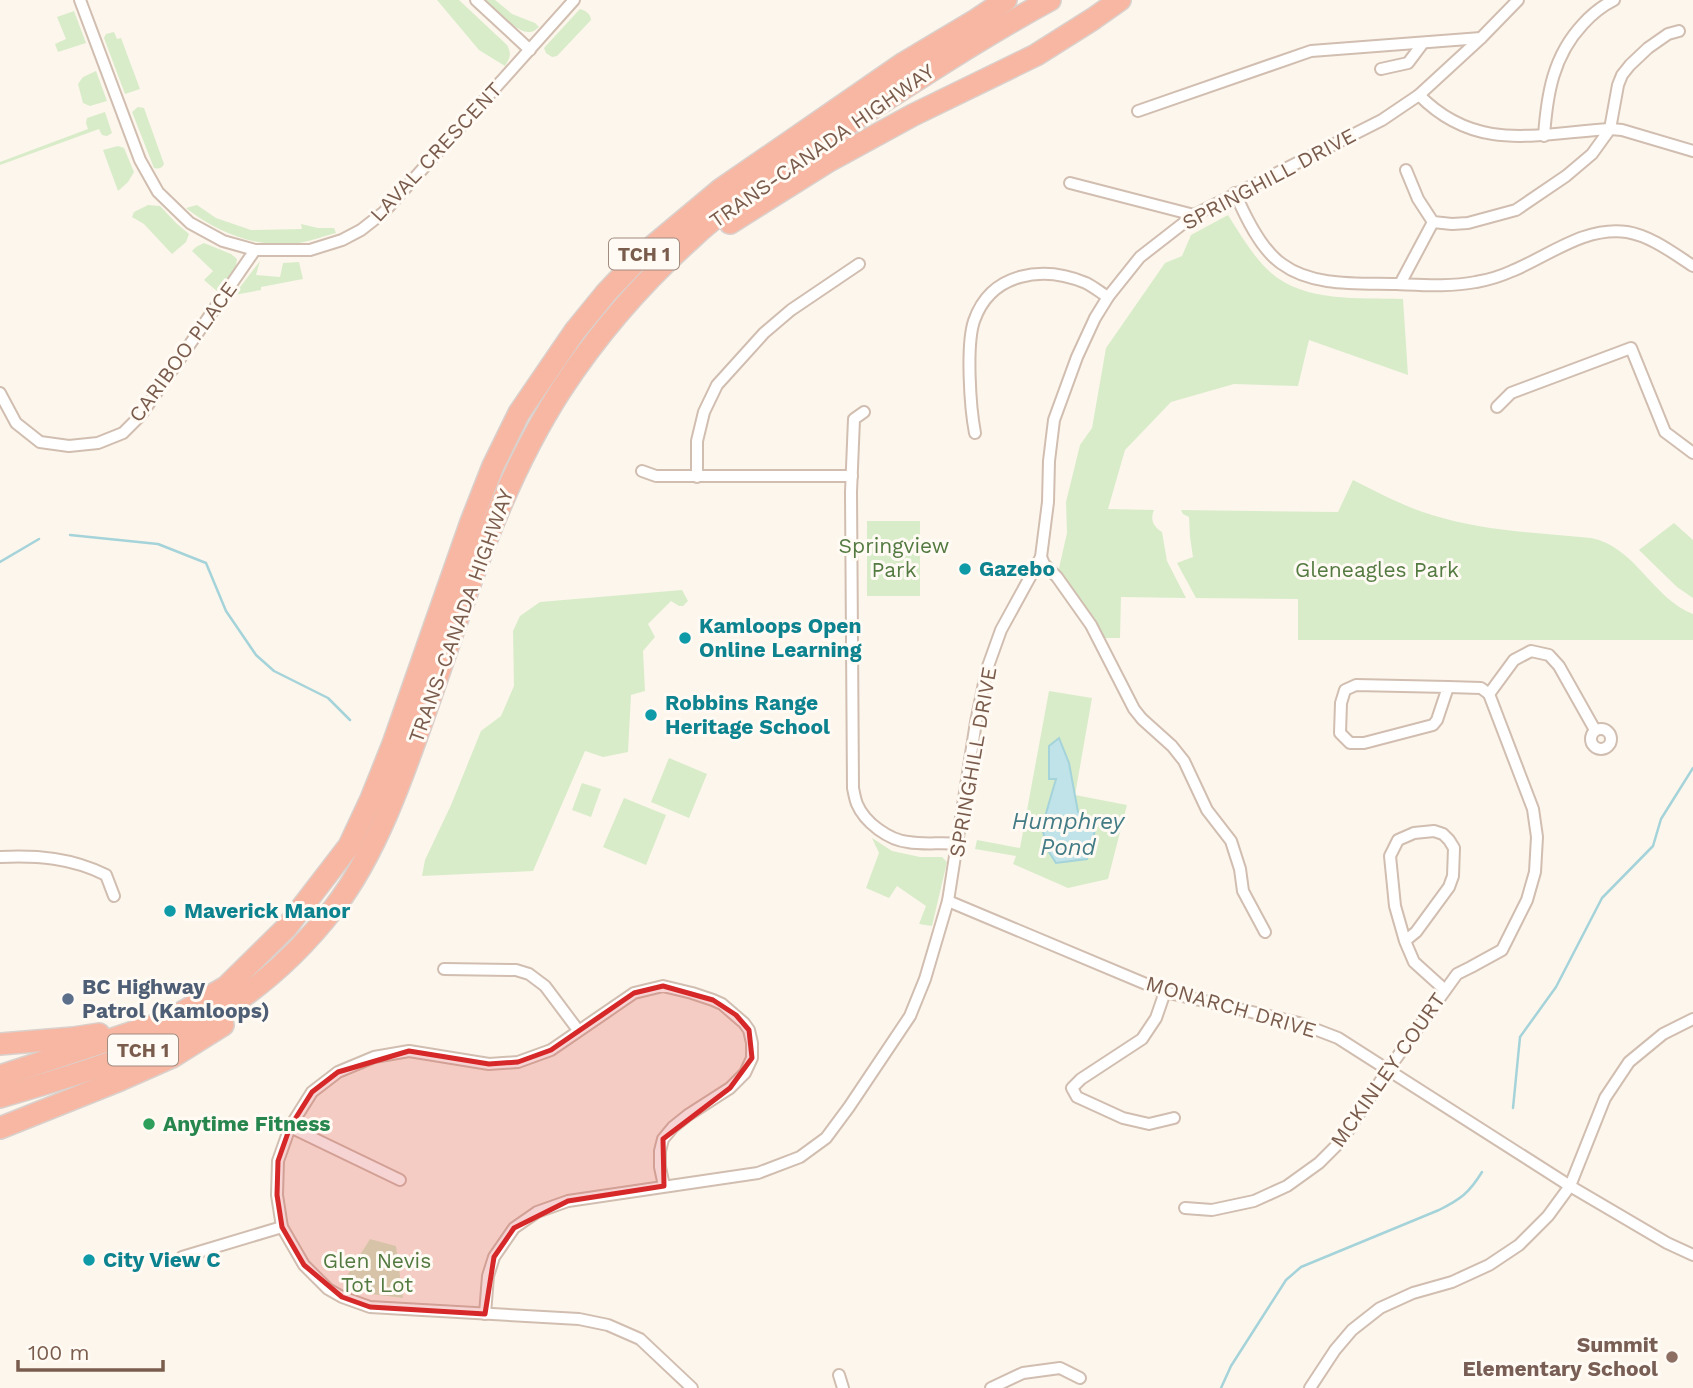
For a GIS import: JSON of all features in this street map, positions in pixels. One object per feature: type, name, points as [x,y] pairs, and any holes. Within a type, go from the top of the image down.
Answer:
[{"type":"highway","points":[[904,63],[981,0]]},
{"type":"highway","name":"TRANS-CANADA HIGHWAY","points":[[0,1076],[167,1021],[226,986],[286,928],[349,846],[393,744],[492,466],[519,414],[575,331],[641,256],[720,190],[904,63],[1006,0]]},
{"type":"highway","name":"TRANS-CANADA HIGHWAY","points":[[0,1097],[112,1063],[165,1041],[223,1010],[272,975],[303,945],[336,906],[365,861],[411,753],[489,531],[511,480],[536,430],[592,345],[619,313],[691,239],[731,206],[954,55],[1050,0]]},
{"type":"highway","points":[[656,275],[741,216],[827,162],[1036,55],[1120,0]]},
{"type":"highway","points":[[0,1128],[172,1057],[224,1024],[272,975]]},
{"type":"highway","points":[[0,1044],[73,1038],[167,1021]]},
{"type":"street","name":"LAVAL CRESCENT","points":[[80,0],[140,160],[158,192],[190,223],[223,241],[255,250],[310,250],[342,240],[361,230],[384,212],[574,0]]},
{"type":"street","points":[[475,0],[530,50]]},
{"type":"street","name":"SPRINGHILL DRIVE","points":[[485,1314],[488,1276],[494,1256],[514,1228],[537,1212],[568,1201],[758,1173],[800,1157],[826,1138],[910,1016],[925,979],[948,901],[987,669],[1001,630],[1041,557],[1054,420],[1077,357],[1095,318],[1140,257],[1194,215],[1382,120],[1419,95],[1518,0]]},
{"type":"street","points":[[1544,136],[1550,84],[1566,44],[1592,15],[1614,0]]},
{"type":"street","points":[[1406,170],[1418,199],[1433,222],[1452,225],[1468,223],[1516,210],[1566,176],[1592,154],[1610,129],[1622,75],[1648,48],[1668,34],[1679,31]]},
{"type":"street","points":[[1138,111],[1311,51],[1481,38]]},
{"type":"street","points":[[1381,69],[1408,63],[1423,43]]},
{"type":"street","points":[[1419,95],[1447,118],[1492,134],[1520,137],[1622,130],[1693,151]]},
{"type":"street","points":[[1070,183],[1194,215]]},
{"type":"street","points":[[1235,193],[1245,216],[1264,245],[1281,264],[1303,276],[1330,282],[1446,286],[1477,282],[1511,272],[1582,237],[1605,232],[1627,232],[1654,241],[1693,266]]},
{"type":"street","points":[[1400,284],[1433,222]]},
{"type":"street","name":"CARIBOO PLACE","points":[[0,393],[16,423],[40,442],[69,446],[98,443],[123,433],[141,415],[255,250]]},
{"type":"street","points":[[696,477],[697,441],[704,412],[717,385],[764,333],[791,310],[859,264]]},
{"type":"street","points":[[975,433],[971,412],[971,341],[974,321],[992,293],[1001,284],[1029,274],[1057,274],[1087,284],[1108,297]]},
{"type":"street","points":[[1497,407],[1511,393],[1631,348],[1665,432],[1693,453]]},
{"type":"street","points":[[864,412],[854,419],[852,476],[853,788],[856,803],[870,822],[896,839],[958,844]]},
{"type":"street","points":[[1684,444],[1693,435]]},
{"type":"street","points":[[642,471],[656,476],[696,477],[852,476]]},
{"type":"street","points":[[1041,557],[1091,625],[1134,709],[1184,761],[1207,810],[1231,841],[1240,869],[1243,891],[1265,932]]},
{"type":"street","points":[[1448,687],[1433,725],[1364,743],[1350,743],[1340,733],[1341,703],[1345,690],[1356,685],[1448,687],[1481,688],[1489,694],[1514,660],[1531,652],[1549,654],[1559,666],[1595,730]]},
{"type":"street","name":"MCKINLEY COURT","points":[[1185,1209],[1212,1210],[1254,1201],[1287,1186],[1319,1163],[1342,1140],[1387,1071],[1457,974],[1502,950],[1527,900],[1535,872],[1537,837],[1533,809],[1489,694]]},
{"type":"street","points":[[1405,941],[1416,932],[1450,887],[1454,848],[1443,834],[1425,831],[1414,833],[1398,840],[1390,856],[1395,906],[1405,941],[1414,962],[1445,990]]},
{"type":"street","points":[[0,857],[61,859],[90,867],[106,875],[114,896]]},
{"type":"street","name":"MONARCH DRIVE","points":[[948,901],[1165,992],[1299,1023],[1338,1038],[1570,1186],[1693,1255]]},
{"type":"street","points":[[444,969],[516,970],[529,974],[545,986],[578,1030]]},
{"type":"street","points":[[664,1186],[660,1167],[663,1139],[673,1127],[730,1088],[745,1073],[752,1058],[752,1043],[748,1030],[736,1014],[722,1004],[663,986],[634,993],[551,1050],[518,1062],[489,1064],[409,1051],[373,1057],[338,1072],[312,1092],[290,1127],[278,1161],[277,1195],[282,1227],[304,1265],[328,1289],[342,1297],[370,1307],[579,1319],[608,1325],[640,1339],[692,1388]]},
{"type":"street","points":[[1165,992],[1156,1018],[1142,1039],[1081,1079],[1072,1088],[1077,1097],[1123,1118],[1149,1124],[1174,1118]]},
{"type":"street","points":[[1324,1388],[1311,1385],[1352,1330],[1380,1308],[1413,1293],[1452,1282],[1489,1265],[1519,1245],[1548,1216],[1570,1186],[1605,1098],[1629,1062],[1663,1034],[1693,1019]]},
{"type":"street","points":[[290,1127],[400,1180]]},
{"type":"street","points":[[182,1257],[282,1227]]},
{"type":"street","points":[[991,1388],[1023,1373],[1060,1368],[1080,1378]]},
{"type":"street","points":[[839,1375],[843,1388]]},
{"type":"highlighted area","points":[[663,986],[713,1000],[736,1015],[749,1030],[752,1058],[730,1088],[663,1139],[664,1186],[568,1201],[514,1228],[494,1257],[485,1314],[370,1307],[342,1297],[304,1265],[282,1227],[277,1195],[278,1161],[290,1127],[312,1092],[338,1072],[409,1051],[489,1064],[518,1062],[551,1050],[634,993]]},
{"type":"green space","points":[[437,0],[459,0],[507,45],[510,56],[505,66],[479,50]]},
{"type":"green space","points":[[485,0],[495,0],[512,14],[539,27],[532,32],[523,31]]},
{"type":"green space","points":[[580,9],[590,16],[591,20],[557,56],[552,57],[546,53],[544,48]]},
{"type":"green space","points":[[74,11],[86,43],[58,52],[55,44],[66,39],[57,17]]},
{"type":"green space","points":[[114,32],[117,39],[121,38],[140,89],[125,94],[104,38],[106,34]]},
{"type":"green space","points":[[96,71],[107,101],[90,106],[83,103],[78,84],[83,77]]},
{"type":"green space","points":[[138,107],[144,108],[164,164],[160,168],[154,168],[132,112]]},
{"type":"green space","points":[[105,112],[112,133],[107,136],[102,135],[99,129],[0,165],[0,162],[88,129],[87,118]]},
{"type":"green space","points":[[118,146],[124,148],[134,172],[118,191],[103,150]]},
{"type":"green space","points":[[148,205],[160,206],[189,234],[186,242],[172,254],[144,224],[132,217],[134,212]]},
{"type":"green space","points":[[197,205],[216,218],[251,230],[302,229],[301,224],[334,228],[336,233],[299,243],[268,244],[253,241],[225,232],[186,208]]},
{"type":"green space","points":[[1228,215],[1263,265],[1277,278],[1293,286],[1328,296],[1403,299],[1408,375],[1309,340],[1298,386],[1234,384],[1171,402],[1125,450],[1108,509],[1154,510],[1153,522],[1162,532],[1167,561],[1186,598],[1121,597],[1120,638],[1097,638],[1057,577],[1067,533],[1066,502],[1080,445],[1092,428],[1106,348],[1165,263],[1182,256],[1191,235]]},
{"type":"green space","points":[[204,243],[237,259],[236,266],[218,292],[204,280],[213,271],[192,251]]},
{"type":"green space","points":[[260,261],[256,275],[280,277],[283,263],[299,262],[303,279],[234,295]]},
{"type":"green space","name":"Gleneagles Park","points":[[1353,480],[1412,508],[1471,525],[1591,538],[1606,543],[1620,551],[1666,597],[1693,614],[1693,640],[1298,640],[1298,599],[1196,598],[1177,563],[1193,557],[1189,517],[1181,510],[1338,512]]},
{"type":"green space","name":"Springview Park","points":[[867,521],[920,521],[920,596],[867,596]]},
{"type":"green space","points":[[1674,523],[1693,540],[1693,598],[1677,587],[1639,550]]},
{"type":"green space","points":[[682,590],[688,601],[683,606],[671,601],[648,624],[655,637],[643,651],[645,691],[631,695],[628,752],[603,757],[585,751],[533,871],[422,876],[425,860],[481,731],[501,716],[514,686],[513,631],[520,616],[540,602]]},
{"type":"green space","points":[[1049,691],[1092,698],[1075,795],[1127,805],[1108,879],[1068,888],[1013,864],[1016,856],[975,849],[977,840],[1020,848]]},
{"type":"green space","points":[[669,758],[707,774],[689,818],[651,802]]},
{"type":"green space","points":[[582,783],[601,789],[591,817],[572,810]]},
{"type":"green space","points":[[624,798],[666,815],[646,865],[603,847]]},
{"type":"green space","points":[[872,838],[892,851],[920,857],[942,857],[947,862],[932,926],[919,924],[926,906],[897,886],[889,898],[866,888],[879,853]]},
{"type":"green space","name":"Glen Nevis Tot Lot","points":[[370,1239],[396,1246],[403,1298],[371,1294],[343,1282]]},
{"type":"water","name":"Humphrey Pond","points":[[1059,738],[1069,763],[1078,812],[1096,827],[1087,859],[1056,863],[1047,849],[1042,827],[1056,779],[1049,779],[1049,746]]},
{"type":"waterway","points":[[70,535],[158,544],[206,563],[226,611],[256,655],[274,671],[328,698],[350,720]]},
{"type":"waterway","points":[[0,562],[39,539]]},
{"type":"waterway","points":[[1513,1108],[1520,1037],[1556,987],[1602,898],[1653,846],[1661,819],[1693,768]]},
{"type":"waterway","points":[[1221,1388],[1231,1366],[1286,1280],[1301,1267],[1447,1206],[1459,1199],[1482,1172]]},
{"type":"place","name":"Gazebo","points":[[965,569]]},
{"type":"place","name":"Kamloops Open Online Learning","points":[[685,638]]},
{"type":"place","name":"Robbins Range Heritage School","points":[[651,715]]},
{"type":"place","name":"Maverick Manor","points":[[170,911]]},
{"type":"place","name":"BC Highway Patrol (Kamloops)","points":[[68,999]]},
{"type":"place","name":"Anytime Fitness","points":[[149,1124]]},
{"type":"place","name":"City View C","points":[[89,1260]]},
{"type":"place","name":"Summit Elementary School","points":[[1672,1357]]}]
